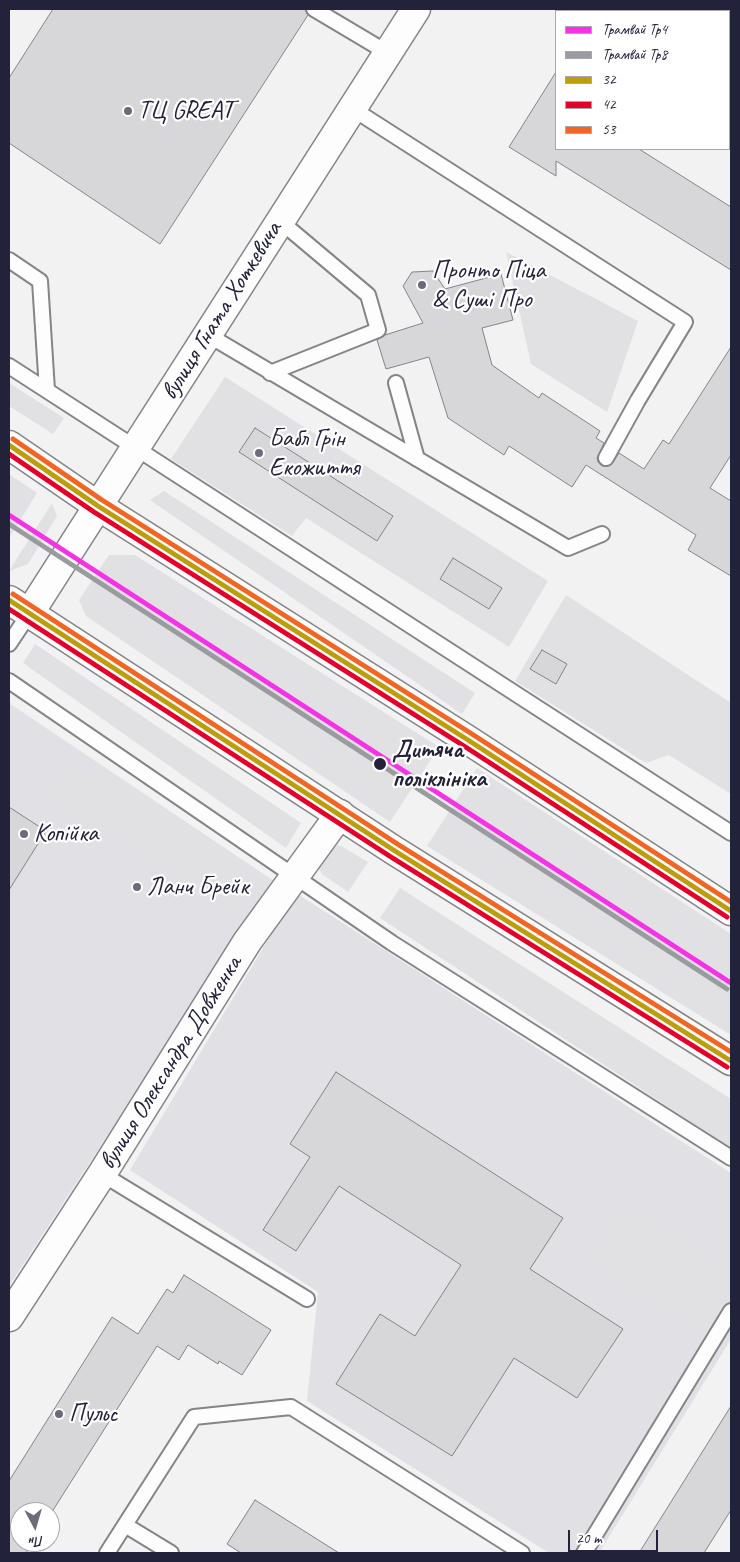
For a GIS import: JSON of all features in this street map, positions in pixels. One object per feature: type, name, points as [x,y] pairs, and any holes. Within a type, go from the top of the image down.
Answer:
[{"type":"main road","name":"вулиця Гната Хоткевича","points":[[19,607],[98,506],[136,449],[416,9]]},
{"type":"main road","points":[[9,445],[98,506],[468,740],[731,911]]},
{"type":"main road","points":[[19,607],[395,850],[731,1061]]},
{"type":"main road","name":"вулиця Олександра Довженка","points":[[9,1317],[102,1174],[247,942],[340,814]]},
{"type":"lane","points":[[314,9],[388,53]]},
{"type":"lane","points":[[353,109],[685,322],[606,458]]},
{"type":"lane","points":[[270,373],[378,330],[368,295],[280,220]]},
{"type":"lane","points":[[9,260],[40,281],[47,390]]},
{"type":"lane","points":[[208,335],[568,548],[602,534]]},
{"type":"lane","points":[[9,366],[731,833]]},
{"type":"lane","points":[[396,383],[417,459]]},
{"type":"lane","points":[[9,644],[19,607]]},
{"type":"lane","points":[[9,681],[392,943],[731,1158]]},
{"type":"lane","points":[[102,1174],[307,1299]]},
{"type":"lane","points":[[584,1553],[731,1311]]},
{"type":"lane","points":[[107,1553],[194,1417],[291,1406],[522,1553]]},
{"type":"lane","points":[[125,1526],[171,1553]]},
{"type":"shaded area","points":[[506,252],[638,321],[607,412],[531,364]]},
{"type":"shaded area","points":[[225,377],[548,581],[509,647],[306,518],[292,536],[171,459]]},
{"type":"shaded area","points":[[9,383],[64,418],[53,434],[9,406]]},
{"type":"shaded area","points":[[9,474],[37,493],[9,538]]},
{"type":"shaded area","points":[[164,491],[475,693],[462,714],[150,500]]},
{"type":"shaded area","points":[[52,503],[57,516],[28,564],[9,571]]},
{"type":"shaded area","points":[[109,555],[135,555],[439,747],[390,822],[86,616],[79,600]]},
{"type":"shaded area","points":[[566,595],[731,703],[731,794],[669,755],[646,763],[515,681]]},
{"type":"shaded area","points":[[35,644],[301,823],[286,848],[23,663]]},
{"type":"shaded area","points":[[9,703],[274,881],[9,1286]]},
{"type":"shaded area","points":[[477,768],[731,934],[731,1035],[427,846]]},
{"type":"shaded area","points":[[99,773],[235,863],[250,886],[249,899],[234,905],[226,905],[219,902],[73,805],[65,813],[53,800],[54,792],[63,777]]},
{"type":"shaded area","points":[[333,845],[341,846],[368,862],[348,892],[322,874],[318,867]]},
{"type":"shaded area","points":[[400,888],[731,1099],[731,1148],[380,918]]},
{"type":"shaded area","points":[[296,893],[731,1173],[731,1339],[599,1553],[549,1553],[307,1401],[318,1292],[130,1170]]},
{"type":"shaded area","points":[[625,1207],[731,1273],[731,1290],[705,1331],[592,1260]]},
{"type":"building","name":"ТЦ GREAT","points":[[53,9],[305,9],[308,15],[160,244],[9,143],[9,78]]},
{"type":"building","points":[[555,74],[555,150],[641,150],[731,207],[731,270],[556,161],[556,176],[509,147]]},
{"type":"building","points":[[433,271],[445,289],[501,274],[513,320],[482,328],[492,365],[539,398],[542,393],[600,431],[596,438],[604,443],[597,458],[602,466],[611,465],[619,453],[644,469],[663,440],[669,444],[731,347],[731,455],[710,488],[731,501],[731,576],[688,550],[696,535],[586,465],[572,487],[509,446],[504,455],[448,418],[429,357],[386,369],[377,340],[385,335],[423,323],[403,286],[412,272]]},
{"type":"building","points":[[255,428],[393,516],[377,541],[239,452]]},
{"type":"building","points":[[453,558],[502,588],[489,609],[440,579]]},
{"type":"building","points":[[542,650],[567,664],[556,684],[530,669]]},
{"type":"building","points":[[9,807],[46,831],[9,890]]},
{"type":"building","points":[[336,1072],[563,1218],[530,1269],[623,1329],[577,1398],[514,1358],[452,1456],[336,1384],[380,1314],[415,1336],[461,1265],[339,1186],[296,1251],[263,1230],[310,1157],[290,1144]]},
{"type":"building","points":[[184,1275],[271,1330],[242,1375],[219,1361],[218,1364],[188,1345],[179,1360],[157,1346],[58,1502],[10,1502],[10,1552],[27,1552],[9,1553],[9,1481],[112,1317],[138,1334],[167,1289],[173,1293]]},
{"type":"building","points":[[731,1406],[731,1510],[704,1553],[639,1553]]},
{"type":"building","points":[[255,1500],[339,1553],[241,1553],[227,1544]]},
{"type":"tram line","name":"Тр4","points":[[9,515],[731,983]]},
{"type":"tram line","name":"Тр8","points":[[9,524],[727,989]]},
{"type":"transit line","name":"53","points":[[13,439],[102,500],[472,734],[731,902]]},
{"type":"transit line","name":"32","points":[[9,445],[98,506],[468,740],[731,911]]},
{"type":"transit line","name":"42","points":[[9,454],[94,512],[464,746],[727,917]]},
{"type":"transit line","name":"53","points":[[13,594],[399,845],[731,1052]]},
{"type":"transit line","name":"32","points":[[9,600],[395,851],[731,1061]]},
{"type":"transit line","name":"42","points":[[9,609],[391,857],[727,1067]]},
{"type":"place","name":"ТЦ GREAT","points":[[128,111]]},
{"type":"place","name":"Пронто Піца & Суші Про","points":[[422,285]]},
{"type":"place","name":"Бабл Грін Eкожиття","points":[[259,453]]},
{"type":"place","name":"Дитяча поліклініка","points":[[380,764]]},
{"type":"place","name":"Копійка","points":[[24,834]]},
{"type":"place","name":"Ланч Брейк","points":[[137,887]]},
{"type":"place","name":"Пульс","points":[[59,1414]]}]
